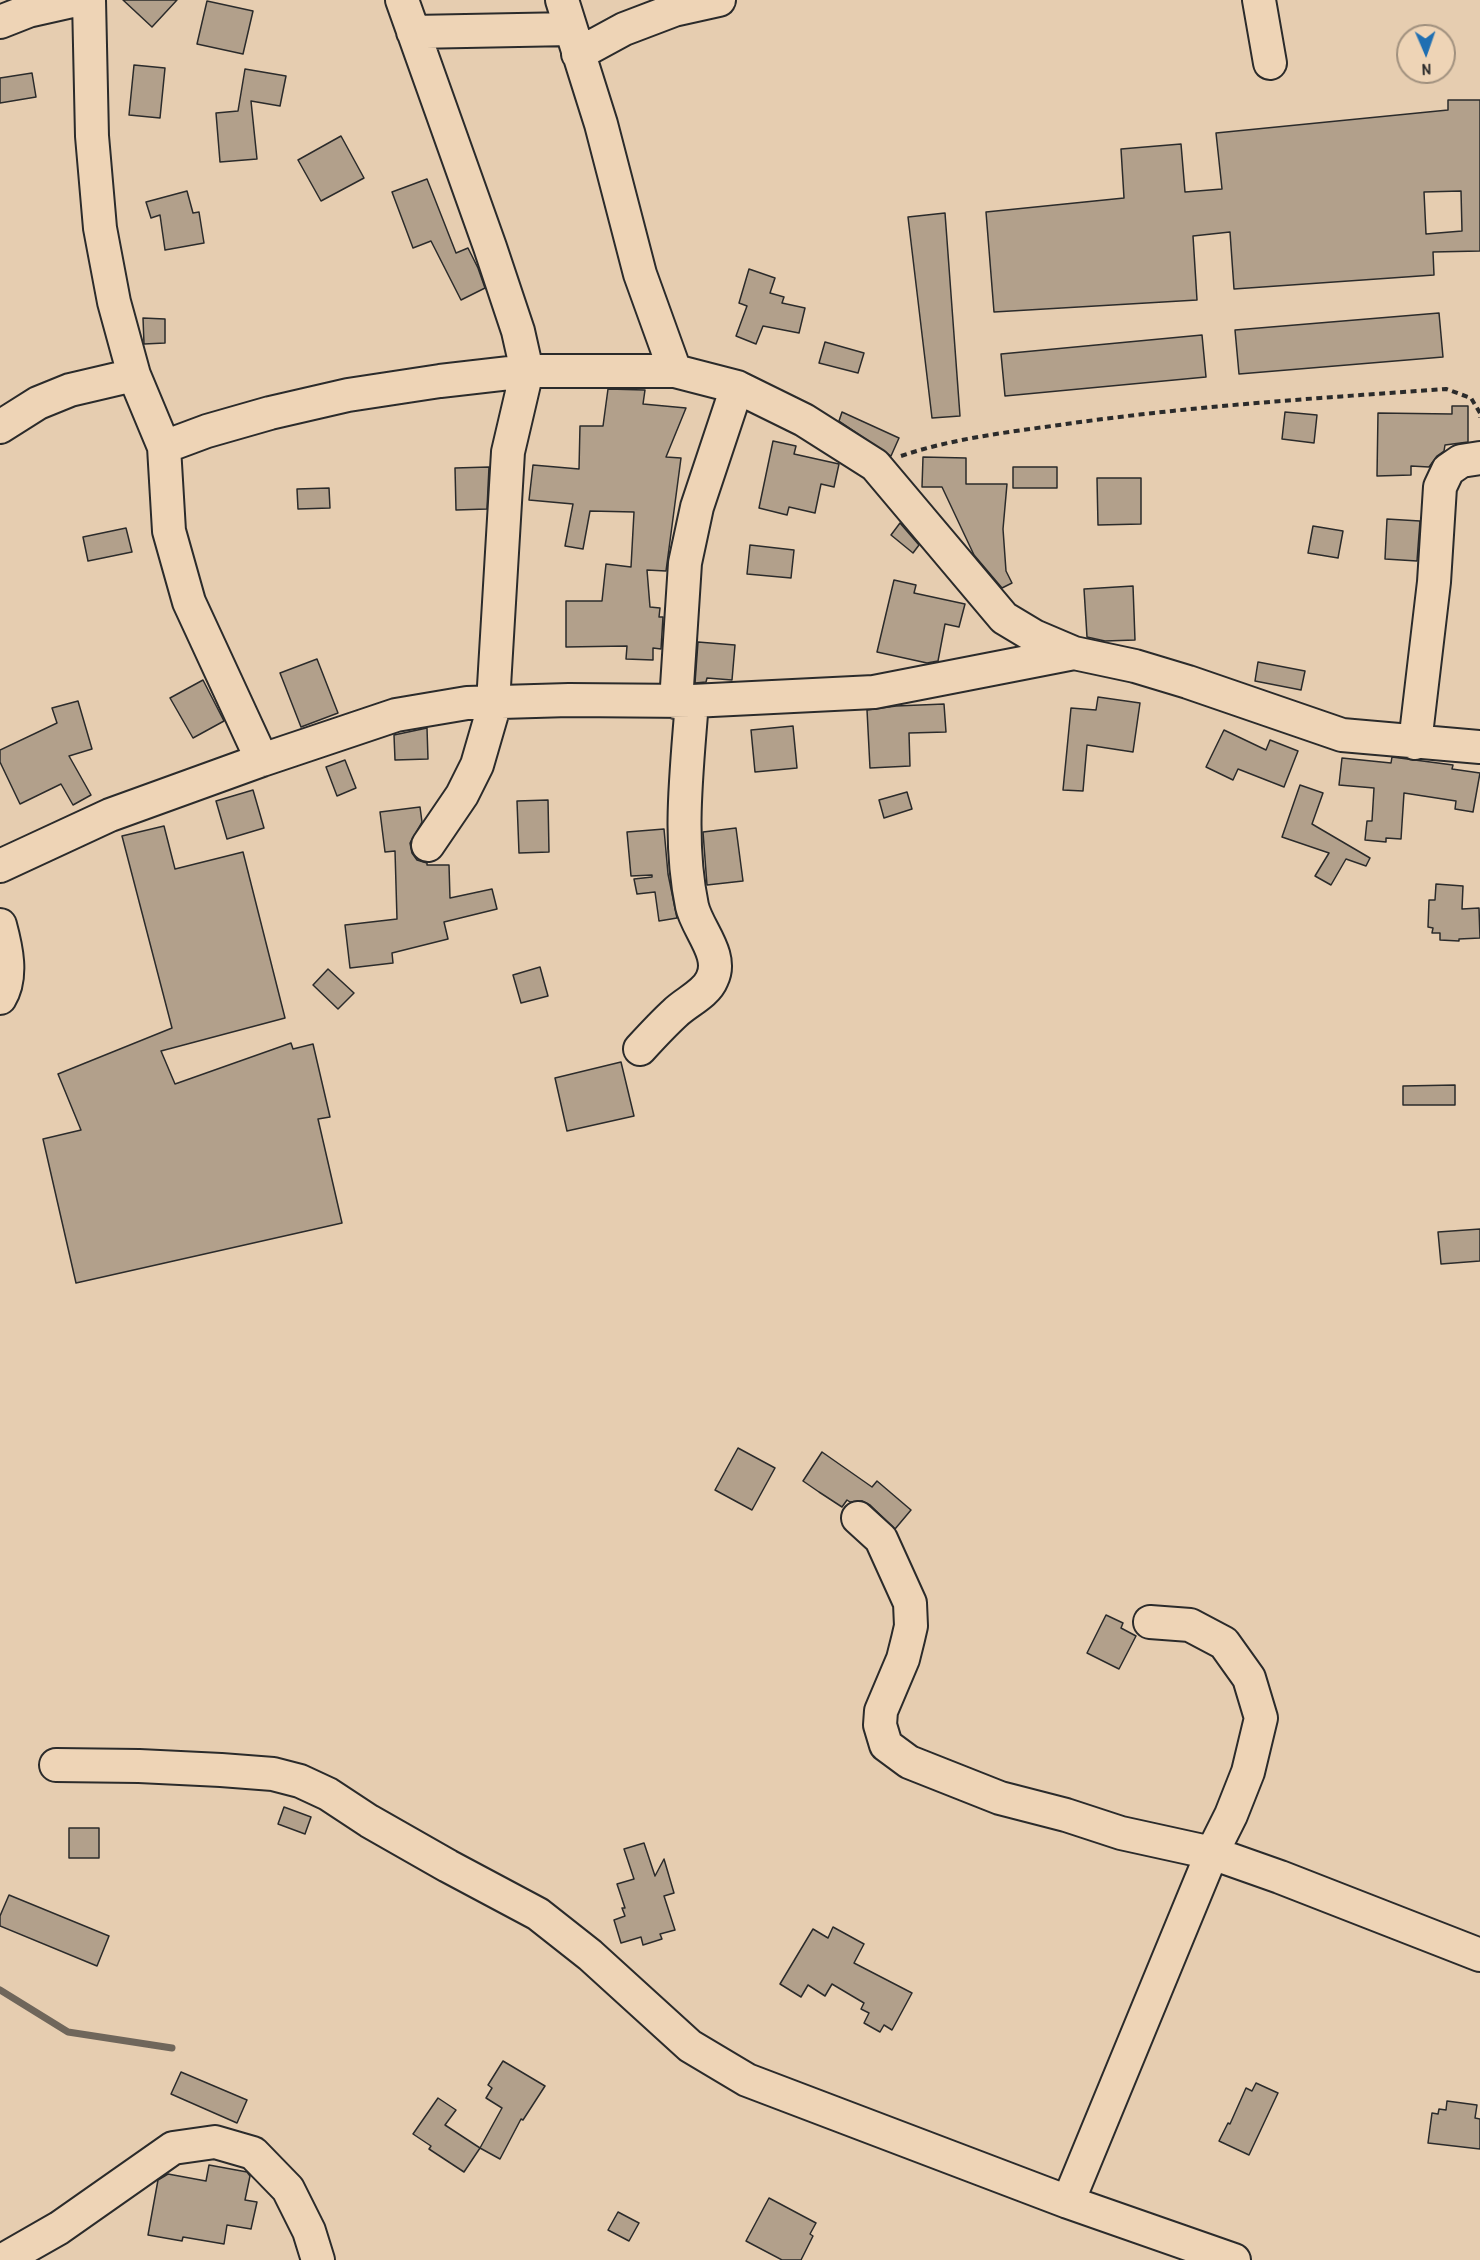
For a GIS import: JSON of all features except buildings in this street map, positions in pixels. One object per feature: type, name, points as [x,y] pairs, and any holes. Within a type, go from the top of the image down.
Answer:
[{"type":"street","points":[[0,22],[28,12],[77,0]]},
{"type":"street","points":[[89,0],[92,136],[99,228],[114,302],[134,375],[164,447],[169,531],[189,602],[262,760]]},
{"type":"street","points":[[402,0],[490,247],[518,331],[527,372],[508,452],[494,703],[477,765],[462,795],[428,844]]},
{"type":"street","points":[[413,32],[624,28],[674,10],[719,0]]},
{"type":"street","points":[[1259,0],[1270,63]]},
{"type":"street","points":[[571,28],[601,124],[640,274],[675,371]]},
{"type":"street","points":[[164,447],[207,431],[348,395],[440,381],[527,372],[675,371],[737,387],[804,420],[875,465],[1004,618],[1034,636],[1074,653],[1135,666],[1188,682],[1342,735],[1480,747]]},
{"type":"street","points":[[0,427],[38,403],[69,390],[134,375]]},
{"type":"street","points":[[640,1049],[676,1011],[701,992],[712,979],[714,963],[709,944],[693,909],[685,859],[685,563],[697,507],[737,387]]},
{"type":"street","points":[[1415,743],[1434,582],[1440,487],[1448,470],[1461,461],[1480,458]]},
{"type":"street","points":[[0,866],[110,815],[396,715],[467,703],[569,700],[684,702],[874,692],[1074,653]]},
{"type":"street","points":[[0,925],[5,943],[7,969],[6,983],[0,998]]},
{"type":"street","points":[[858,1518],[881,1539],[910,1603],[911,1626],[903,1659],[881,1711],[880,1725],[886,1745],[909,1762],[1000,1798],[1066,1815],[1121,1833],[1212,1854],[1280,1877],[1480,1955]]},
{"type":"street","points":[[1068,2202],[1212,1854],[1232,1815],[1248,1772],[1260,1718],[1249,1678],[1224,1643],[1190,1625],[1150,1622]]},
{"type":"street","points":[[56,1765],[221,1770],[273,1774],[300,1781],[328,1794],[369,1821],[447,1866],[538,1914],[590,1955],[690,2046],[747,2080],[1068,2202],[1162,2249],[1234,2260]]},
{"type":"street","points":[[3,2260],[59,2228],[173,2148],[215,2142],[254,2153],[288,2189],[309,2231],[318,2260]]},
{"type":"path","points":[[875,465],[937,444],[1123,416],[1283,400],[1446,389],[1471,398],[1480,413],[1480,418]]},
{"type":"waterway","points":[[0,1990],[68,2032],[172,2048]]}]
